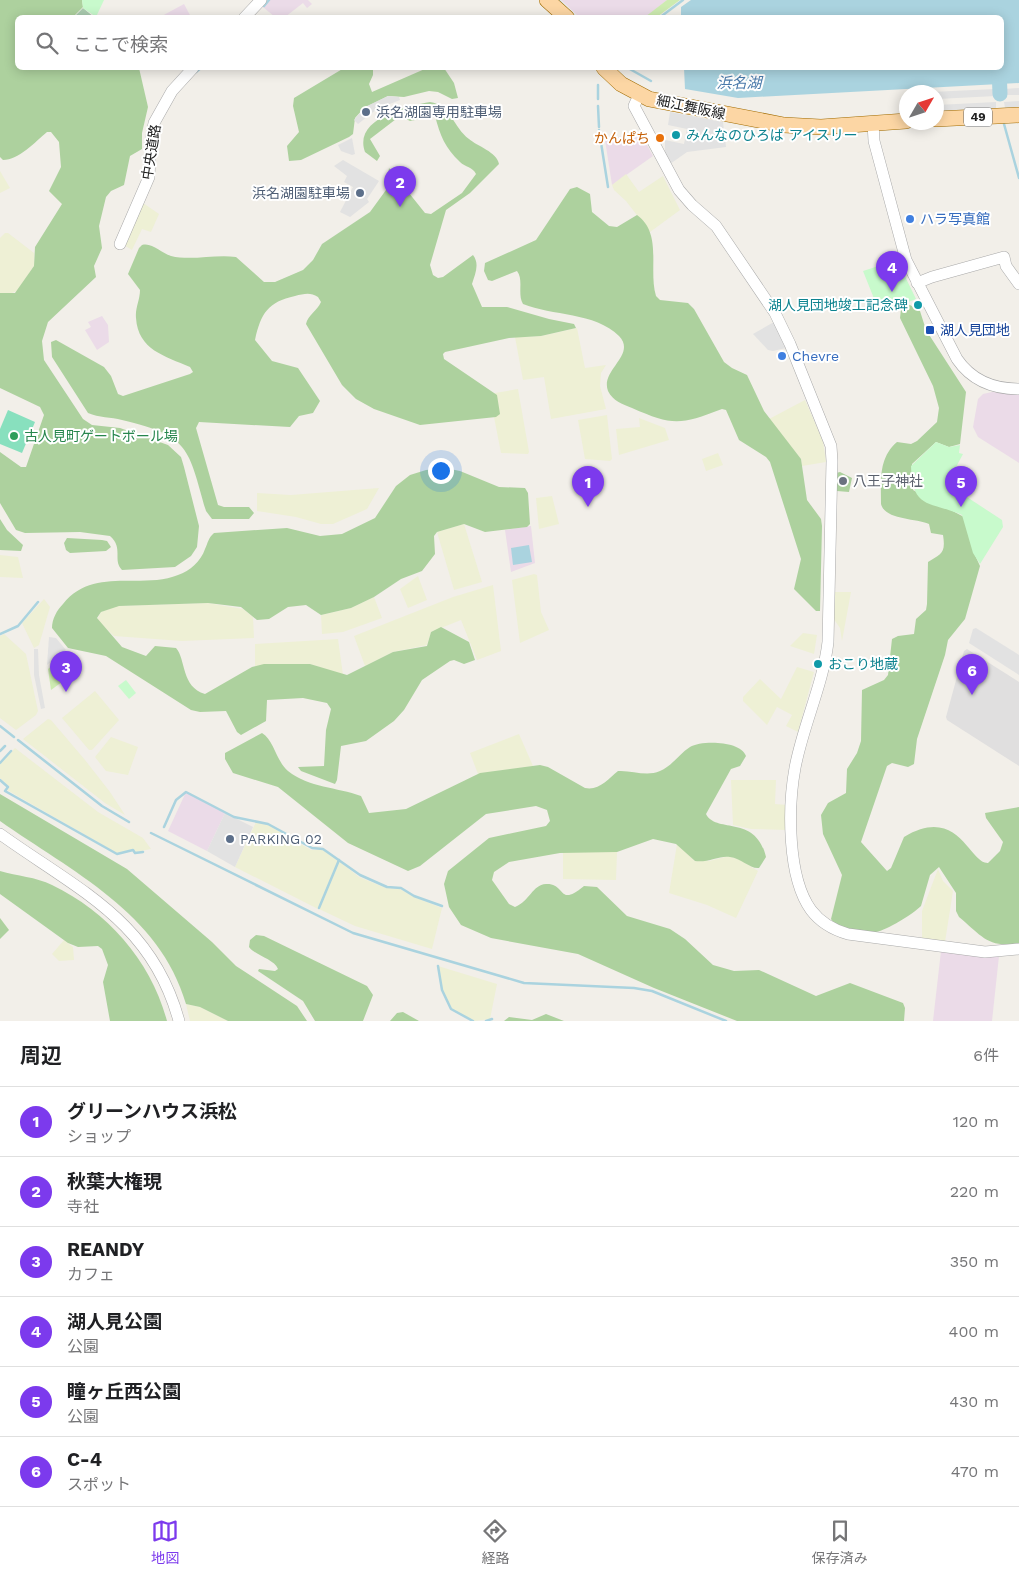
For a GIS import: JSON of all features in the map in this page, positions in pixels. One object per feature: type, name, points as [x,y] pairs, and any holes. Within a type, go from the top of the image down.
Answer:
[{"type":"main road","points":[[547,0],[564,15]]},
{"type":"main road","name":"細江舞阪線","points":[[606,70],[621,84],[639,95],[669,104],[784,125],[809,127],[899,122]]},
{"type":"main road","name":"49","points":[[944,119],[1019,115]]},
{"type":"street","points":[[247,15],[261,0]]},
{"type":"street","name":"中央道路","points":[[120,244],[149,176],[154,123],[172,91],[191,70]]},
{"type":"street","points":[[639,95],[634,106],[674,182],[692,204],[716,226],[782,327],[831,446],[828,642],[824,665],[798,754],[792,794],[792,843],[803,895],[810,909],[821,920],[834,929],[848,934],[985,952],[1019,948]]},
{"type":"street","points":[[873,124],[874,141],[904,253],[917,283],[956,359],[966,370],[990,386],[1019,389]]},
{"type":"street","points":[[917,283],[1004,257],[1006,266],[1019,284]]},
{"type":"street","points":[[0,834],[104,906],[134,933],[164,979],[179,1021]]},
{"type":"shaded area","points":[[270,0],[308,0],[312,4],[307,8],[303,3],[288,15],[273,15],[263,7]]},
{"type":"shaded area","points":[[561,0],[667,0],[649,15],[577,15]]},
{"type":"shaded area","points":[[184,4],[190,15],[164,15]]},
{"type":"shaded area","points":[[1019,88],[1019,95],[1004,95],[1004,89]]},
{"type":"shaded area","points":[[995,89],[996,96],[944,99],[944,91]]},
{"type":"shaded area","name":"浜名湖園専用駐車場","points":[[388,96],[399,97],[400,100],[377,109],[358,124],[354,120],[365,107]]},
{"type":"shaded area","points":[[1019,101],[1019,107],[1005,108],[1004,102]]},
{"type":"shaded area","points":[[996,102],[996,109],[944,112],[944,105]]},
{"type":"shaded area","points":[[670,112],[723,122],[726,147],[687,152],[670,164],[665,153],[665,140],[684,144],[687,129],[668,125]]},
{"type":"shaded area","points":[[640,132],[653,156],[612,185],[605,140]]},
{"type":"shaded area","points":[[352,138],[355,154],[352,155],[341,151],[338,145]]},
{"type":"shaded area","name":"浜名湖園駐車場","points":[[343,160],[379,181],[367,199],[369,202],[350,217],[340,212],[353,187],[344,182],[347,176],[334,166]]},
{"type":"shaded area","points":[[102,316],[108,325],[109,342],[97,350],[85,330],[91,327],[88,322]]},
{"type":"shaded area","points":[[774,322],[786,348],[773,351],[768,350],[753,334]]},
{"type":"shaded area","points":[[992,392],[1019,394],[1019,463],[978,437],[973,427],[978,399],[983,394]]},
{"type":"shaded area","points":[[531,526],[535,563],[511,572],[505,530]]},
{"type":"shaded area","points":[[976,628],[1019,655],[1019,675],[969,643],[973,629]]},
{"type":"shaded area","points":[[49,637],[56,638],[66,650],[47,665]]},
{"type":"shaded area","points":[[34,649],[38,649],[39,675],[45,708],[41,709],[34,675]]},
{"type":"shaded area","points":[[967,649],[1019,682],[1019,766],[947,720],[946,717],[964,651]]},
{"type":"shaded area","points":[[186,792],[225,813],[207,851],[168,831]]},
{"type":"shaded area","name":"PARKING 02","points":[[225,813],[253,827],[235,867],[207,851]]},
{"type":"shaded area","points":[[941,951],[999,956],[992,1021],[933,1021]]},
{"type":"green space","points":[[0,0],[82,0],[83,7],[75,15],[15,15],[15,70],[139,70],[148,107],[142,133],[142,149],[130,156],[124,185],[111,191],[106,197],[99,226],[102,248],[94,266],[96,277],[48,322],[42,341],[44,360],[83,419],[92,425],[120,428],[168,445],[181,457],[199,526],[197,547],[191,556],[175,567],[122,570],[118,562],[116,545],[110,536],[80,532],[25,533],[16,530],[0,503],[0,452],[21,467],[26,467],[44,415],[40,407],[0,388],[0,293],[15,293],[34,266],[35,247],[62,204],[49,191],[61,167],[59,142],[51,132],[47,132],[15,157],[3,160],[0,157]]},
{"type":"green space","points":[[82,0],[104,0],[97,15],[93,15],[83,8]]},
{"type":"green space","points":[[667,0],[680,0],[660,15],[648,15]]},
{"type":"green space","points":[[83,8],[92,15],[76,15]]},
{"type":"green space","points":[[341,70],[373,70],[369,84],[372,92],[422,70],[445,70],[454,83],[458,98],[452,99],[438,92],[429,91],[404,97],[388,96],[364,108],[355,118],[353,134],[349,137],[301,160],[289,161],[287,146],[299,132],[293,106],[294,98]]},
{"type":"green space","points":[[430,102],[443,107],[464,134],[495,156],[499,164],[470,193],[446,210],[430,265],[433,275],[438,278],[443,277],[473,255],[477,265],[472,284],[482,307],[507,307],[574,324],[576,328],[541,336],[509,338],[445,352],[443,354],[444,359],[497,395],[500,414],[496,417],[420,425],[374,409],[356,399],[342,385],[306,324],[321,302],[318,297],[312,294],[304,294],[272,305],[263,316],[255,340],[272,361],[298,368],[320,401],[313,413],[299,416],[290,427],[199,422],[196,428],[218,505],[224,507],[249,507],[254,513],[249,519],[212,519],[206,511],[190,459],[183,448],[174,439],[162,432],[122,420],[88,413],[52,357],[51,342],[56,340],[104,367],[111,376],[118,394],[123,396],[190,374],[193,372],[190,367],[162,355],[147,345],[138,329],[136,314],[140,290],[128,274],[139,248],[146,244],[167,255],[179,257],[236,257],[264,282],[275,282],[303,270],[313,260],[322,244],[370,212],[386,190],[389,168],[425,213],[431,214],[462,193],[476,174],[450,152],[441,135],[435,116],[410,121],[400,116],[370,139],[380,156],[377,161],[365,152],[363,141],[367,131],[384,116],[408,107]]},
{"type":"green space","points":[[0,171],[10,188],[0,193]]},
{"type":"green space","points":[[626,174],[639,192],[663,176],[680,210],[650,232],[626,201],[614,190],[612,185]]},
{"type":"green space","points":[[577,187],[590,194],[592,212],[609,226],[617,227],[637,215],[645,223],[650,232],[652,242],[656,296],[660,300],[688,303],[694,309],[724,362],[747,375],[764,411],[801,459],[807,500],[821,519],[822,526],[820,611],[816,611],[794,589],[801,559],[770,462],[766,457],[739,440],[726,410],[722,409],[696,418],[677,421],[657,418],[618,402],[608,391],[607,383],[624,350],[619,336],[609,328],[586,318],[534,308],[523,304],[521,300],[520,279],[517,271],[492,281],[488,280],[484,271],[485,263],[536,240],[570,189]]},
{"type":"green space","points":[[143,203],[159,214],[151,232],[142,229],[132,250],[124,245]]},
{"type":"green space","points":[[5,233],[8,233],[34,253],[34,266],[17,291],[12,293],[0,293],[0,238]]},
{"type":"green space","points":[[897,260],[916,299],[885,311],[882,304],[877,306],[863,271]]},
{"type":"green space","points":[[910,305],[920,311],[926,330],[966,392],[960,444],[949,447],[936,442],[912,464],[913,490],[964,517],[974,553],[980,566],[965,619],[948,640],[945,655],[917,739],[914,764],[908,767],[892,763],[887,766],[861,842],[887,871],[891,868],[904,837],[923,829],[938,827],[950,831],[960,838],[981,861],[988,863],[1000,851],[1003,842],[986,818],[985,813],[1019,807],[1019,943],[1000,944],[992,942],[979,935],[959,917],[956,911],[956,893],[939,867],[930,875],[921,906],[887,928],[876,932],[858,932],[839,926],[831,919],[842,875],[823,834],[821,815],[828,803],[846,793],[847,769],[857,753],[861,741],[862,690],[884,680],[888,675],[892,639],[898,636],[914,634],[916,619],[926,610],[928,562],[941,553],[944,546],[943,535],[931,533],[929,524],[894,516],[888,513],[881,504],[882,471],[886,455],[897,442],[911,444],[917,441],[937,422],[939,408],[933,386],[900,318],[901,309]]},
{"type":"green space","points":[[577,328],[585,368],[606,365],[601,373],[600,386],[606,409],[551,419],[544,377],[523,380],[515,337],[541,336]]},
{"type":"green space","points":[[518,389],[529,452],[528,454],[501,453],[494,417],[496,417],[495,393]]},
{"type":"green space","points":[[805,400],[823,441],[826,462],[802,466],[801,459],[769,419]]},
{"type":"green space","name":"古人見町ゲートボール場","points":[[8,410],[35,422],[22,453],[0,444],[0,429]]},
{"type":"green space","points":[[607,415],[612,459],[610,461],[585,459],[578,420]]},
{"type":"green space","points":[[639,418],[665,428],[669,440],[619,455],[616,429],[640,427]]},
{"type":"green space","points":[[936,442],[949,447],[960,445],[959,453],[963,454],[947,484],[1002,520],[1003,527],[980,564],[973,553],[962,515],[925,502],[915,490],[911,466]]},
{"type":"green space","points":[[718,453],[723,465],[706,471],[702,459]]},
{"type":"green space","points":[[445,468],[460,471],[499,487],[525,488],[528,493],[530,524],[527,527],[485,532],[464,524],[437,532],[434,536],[435,554],[422,571],[401,579],[374,597],[351,608],[321,615],[306,605],[288,607],[269,619],[257,620],[241,607],[208,603],[119,606],[101,612],[97,618],[122,647],[146,656],[155,646],[176,648],[188,679],[197,690],[205,694],[252,667],[264,664],[310,664],[347,675],[393,652],[427,646],[431,632],[441,627],[469,642],[475,660],[464,664],[454,660],[450,661],[422,680],[404,710],[394,721],[366,741],[341,746],[335,784],[301,771],[298,767],[324,766],[326,730],[331,709],[327,703],[303,698],[267,700],[266,721],[241,735],[237,732],[226,711],[200,712],[191,710],[106,656],[68,648],[52,628],[57,612],[75,592],[103,582],[149,581],[178,575],[191,568],[198,561],[214,533],[287,528],[320,536],[342,534],[375,518],[396,486],[410,475],[426,470]]},
{"type":"green space","points":[[840,472],[852,478],[849,492],[837,491],[836,473]]},
{"type":"green space","points":[[379,488],[367,509],[333,524],[321,524],[296,517],[257,511],[257,493],[291,495]]},
{"type":"green space","points":[[552,496],[559,524],[539,529],[536,498]]},
{"type":"green space","points":[[0,519],[7,530],[23,545],[21,551],[0,550]]},
{"type":"green space","points":[[464,524],[482,582],[454,590],[437,532]]},
{"type":"green space","points":[[67,538],[107,541],[111,547],[106,551],[70,553],[66,550],[64,543]]},
{"type":"green space","points":[[0,555],[18,557],[23,578],[0,577]]},
{"type":"green space","points":[[534,574],[537,575],[541,612],[549,630],[520,643],[512,580]]},
{"type":"green space","points":[[418,576],[427,600],[408,608],[400,589]]},
{"type":"green space","points":[[493,585],[501,651],[477,660],[461,620],[431,632],[427,645],[393,652],[365,666],[354,636],[453,597]]},
{"type":"green space","points":[[833,592],[851,592],[842,641],[840,628],[833,618]]},
{"type":"green space","points":[[374,597],[382,618],[343,632],[322,634],[321,615],[351,608]]},
{"type":"green space","points":[[44,599],[50,607],[39,645],[34,648],[22,623]]},
{"type":"green space","points":[[208,603],[243,609],[253,617],[254,638],[182,641],[114,636],[97,620],[101,612],[116,606]]},
{"type":"green space","points":[[803,633],[817,635],[814,654],[790,646]]},
{"type":"green space","points":[[4,634],[26,654],[38,711],[36,715],[16,730],[0,718],[0,636]]},
{"type":"green space","points":[[338,639],[343,675],[310,664],[255,666],[255,644]]},
{"type":"green space","points":[[60,659],[72,674],[66,679],[54,664]]},
{"type":"green space","points":[[54,664],[66,679],[51,690],[48,669]]},
{"type":"green space","points":[[797,667],[814,672],[798,732],[786,726],[792,715],[777,707],[767,725],[743,701],[743,697],[760,679],[781,699]]},
{"type":"green space","points":[[126,680],[136,693],[129,699],[118,686]]},
{"type":"green space","points":[[95,691],[119,720],[92,750],[89,750],[62,718]]},
{"type":"green space","points":[[48,719],[51,720],[85,760],[125,815],[105,803],[23,739]]},
{"type":"green space","points":[[262,733],[269,740],[284,767],[296,777],[314,784],[361,796],[369,813],[406,809],[480,773],[540,765],[548,767],[585,788],[595,788],[603,784],[618,771],[655,773],[660,771],[690,747],[696,745],[721,743],[737,747],[746,756],[740,766],[731,769],[706,814],[711,820],[745,830],[754,835],[761,844],[766,857],[759,868],[752,867],[730,857],[695,861],[676,844],[653,839],[617,852],[560,853],[509,862],[494,872],[492,880],[509,904],[515,907],[541,885],[546,884],[557,887],[566,895],[576,892],[584,886],[597,887],[627,916],[670,929],[685,939],[713,965],[734,971],[759,970],[816,996],[850,983],[903,1003],[905,1008],[904,1021],[737,1021],[654,988],[578,954],[491,938],[461,925],[449,907],[444,884],[448,871],[489,838],[546,826],[550,821],[547,810],[536,806],[486,814],[420,866],[408,871],[348,843],[278,787],[233,773],[225,759],[225,753]]},
{"type":"green space","points":[[519,734],[533,766],[478,774],[470,753]]},
{"type":"green space","points":[[111,737],[138,747],[128,775],[106,771],[95,757]]},
{"type":"green space","points":[[15,748],[98,812],[143,838],[151,849],[136,852],[133,849],[117,853],[7,790],[10,787],[0,778],[0,764]]},
{"type":"green space","points":[[731,780],[776,780],[775,804],[787,805],[787,830],[751,829],[733,825]]},
{"type":"green space","points":[[0,794],[127,869],[212,942],[236,966],[297,1006],[307,1021],[228,1021],[200,1007],[186,1004],[173,972],[156,944],[134,919],[110,897],[83,877],[0,821]]},
{"type":"green space","points":[[256,822],[268,825],[311,850],[323,850],[338,861],[318,909],[235,867]]},
{"type":"green space","points":[[677,844],[695,861],[709,861],[729,856],[741,860],[758,871],[736,918],[707,905],[669,893]]},
{"type":"green space","points":[[563,852],[617,852],[616,880],[563,879]]},
{"type":"green space","points":[[339,861],[359,877],[386,888],[400,889],[414,897],[442,908],[432,949],[355,926],[319,909]]},
{"type":"green space","points":[[938,869],[943,881],[953,891],[945,942],[922,939],[922,911]]},
{"type":"green space","points":[[0,871],[46,882],[72,896],[109,924],[125,941],[150,978],[160,999],[167,1021],[110,1021],[103,982],[108,965],[102,949],[98,946],[78,947],[68,943],[0,894]]},
{"type":"green space","points":[[0,918],[9,930],[0,939]]},
{"type":"green space","points":[[256,935],[264,936],[367,986],[373,995],[363,1021],[315,1021],[303,1001],[258,971],[259,969],[275,971],[278,969],[273,963],[249,947],[250,940]]},
{"type":"green space","points":[[64,940],[73,947],[74,960],[59,961],[52,954]]},
{"type":"green space","points":[[438,966],[497,984],[490,1019],[474,1021],[452,1009],[442,990]]},
{"type":"green space","points":[[186,1004],[200,1007],[228,1021],[190,1021]]},
{"type":"green space","points":[[403,1012],[419,1021],[390,1021],[397,1013]]},
{"type":"green space","points":[[546,1014],[564,1021],[504,1021],[509,1017],[532,1020]]},
{"type":"water","name":"浜名湖","points":[[691,0],[1019,0],[1019,83],[944,87],[944,85],[899,85],[899,89],[738,98],[685,89],[684,70],[1004,70],[1004,15],[681,15],[681,7]]},
{"type":"water","points":[[529,545],[532,562],[513,565],[511,548]]},
{"type":"waterway","points":[[264,6],[269,0]]},
{"type":"waterway","points":[[558,0],[573,15]]},
{"type":"waterway","points":[[663,15],[683,0]]},
{"type":"waterway","points":[[632,70],[651,81]]},
{"type":"waterway","points":[[999,70],[1000,94]]},
{"type":"waterway","points":[[598,85],[598,99]]},
{"type":"waterway","points":[[598,106],[599,127]]},
{"type":"waterway","points":[[1004,124],[1019,178]]},
{"type":"waterway","points":[[599,130],[608,187]]},
{"type":"waterway","points":[[0,634],[18,626],[38,602]]},
{"type":"waterway","points":[[0,726],[14,737]]},
{"type":"waterway","points":[[18,740],[102,806],[129,822]]},
{"type":"waterway","points":[[0,751],[5,746]]},
{"type":"waterway","points":[[0,763],[11,751]]},
{"type":"waterway","points":[[0,780],[8,787],[5,791],[117,854],[133,850],[135,853],[143,852]]},
{"type":"waterway","points":[[164,827],[176,800],[186,792],[234,817],[268,824],[312,848],[323,849],[360,875],[387,887],[401,888],[414,896],[442,906]]},
{"type":"waterway","points":[[151,833],[353,933],[524,983],[634,988],[652,991],[726,1021]]},
{"type":"waterway","points":[[319,908],[339,860]]},
{"type":"waterway","points":[[438,966],[442,990],[451,1009],[473,1021]]},
{"type":"waterway","points":[[486,1021],[492,1019]]},
{"type":"place","name":"浜名湖園専用駐車場","points":[[366,112]]},
{"type":"place","name":"みんなのひろば アイスリー","points":[[676,135]]},
{"type":"place","name":"かんぱち","points":[[660,138]]},
{"type":"place","name":"浜名湖園駐車場","points":[[360,193]]},
{"type":"place","name":"秋葉大権現","points":[[400,207]]},
{"type":"place","name":"ハラ写真館","points":[[910,219]]},
{"type":"place","name":"湖人見公園","points":[[892,292]]},
{"type":"place","name":"湖人見団地竣工記念碑","points":[[918,305]]},
{"type":"place","name":"湖人見団地","points":[[930,330]]},
{"type":"place","name":"Chevre","points":[[782,356]]},
{"type":"place","name":"古人見町ゲートボール場","points":[[14,436]]},
{"type":"place","name":"八王子神社","points":[[843,481]]},
{"type":"place","name":"グリーンハウス浜松","points":[[588,507]]},
{"type":"place","name":"瞳ヶ丘西公園","points":[[961,507]]},
{"type":"place","name":"おこり地蔵","points":[[818,664]]},
{"type":"place","name":"REANDY","points":[[66,692]]},
{"type":"place","name":"C-4","points":[[972,695]]},
{"type":"place","name":"PARKING 02","points":[[230,839]]}]
